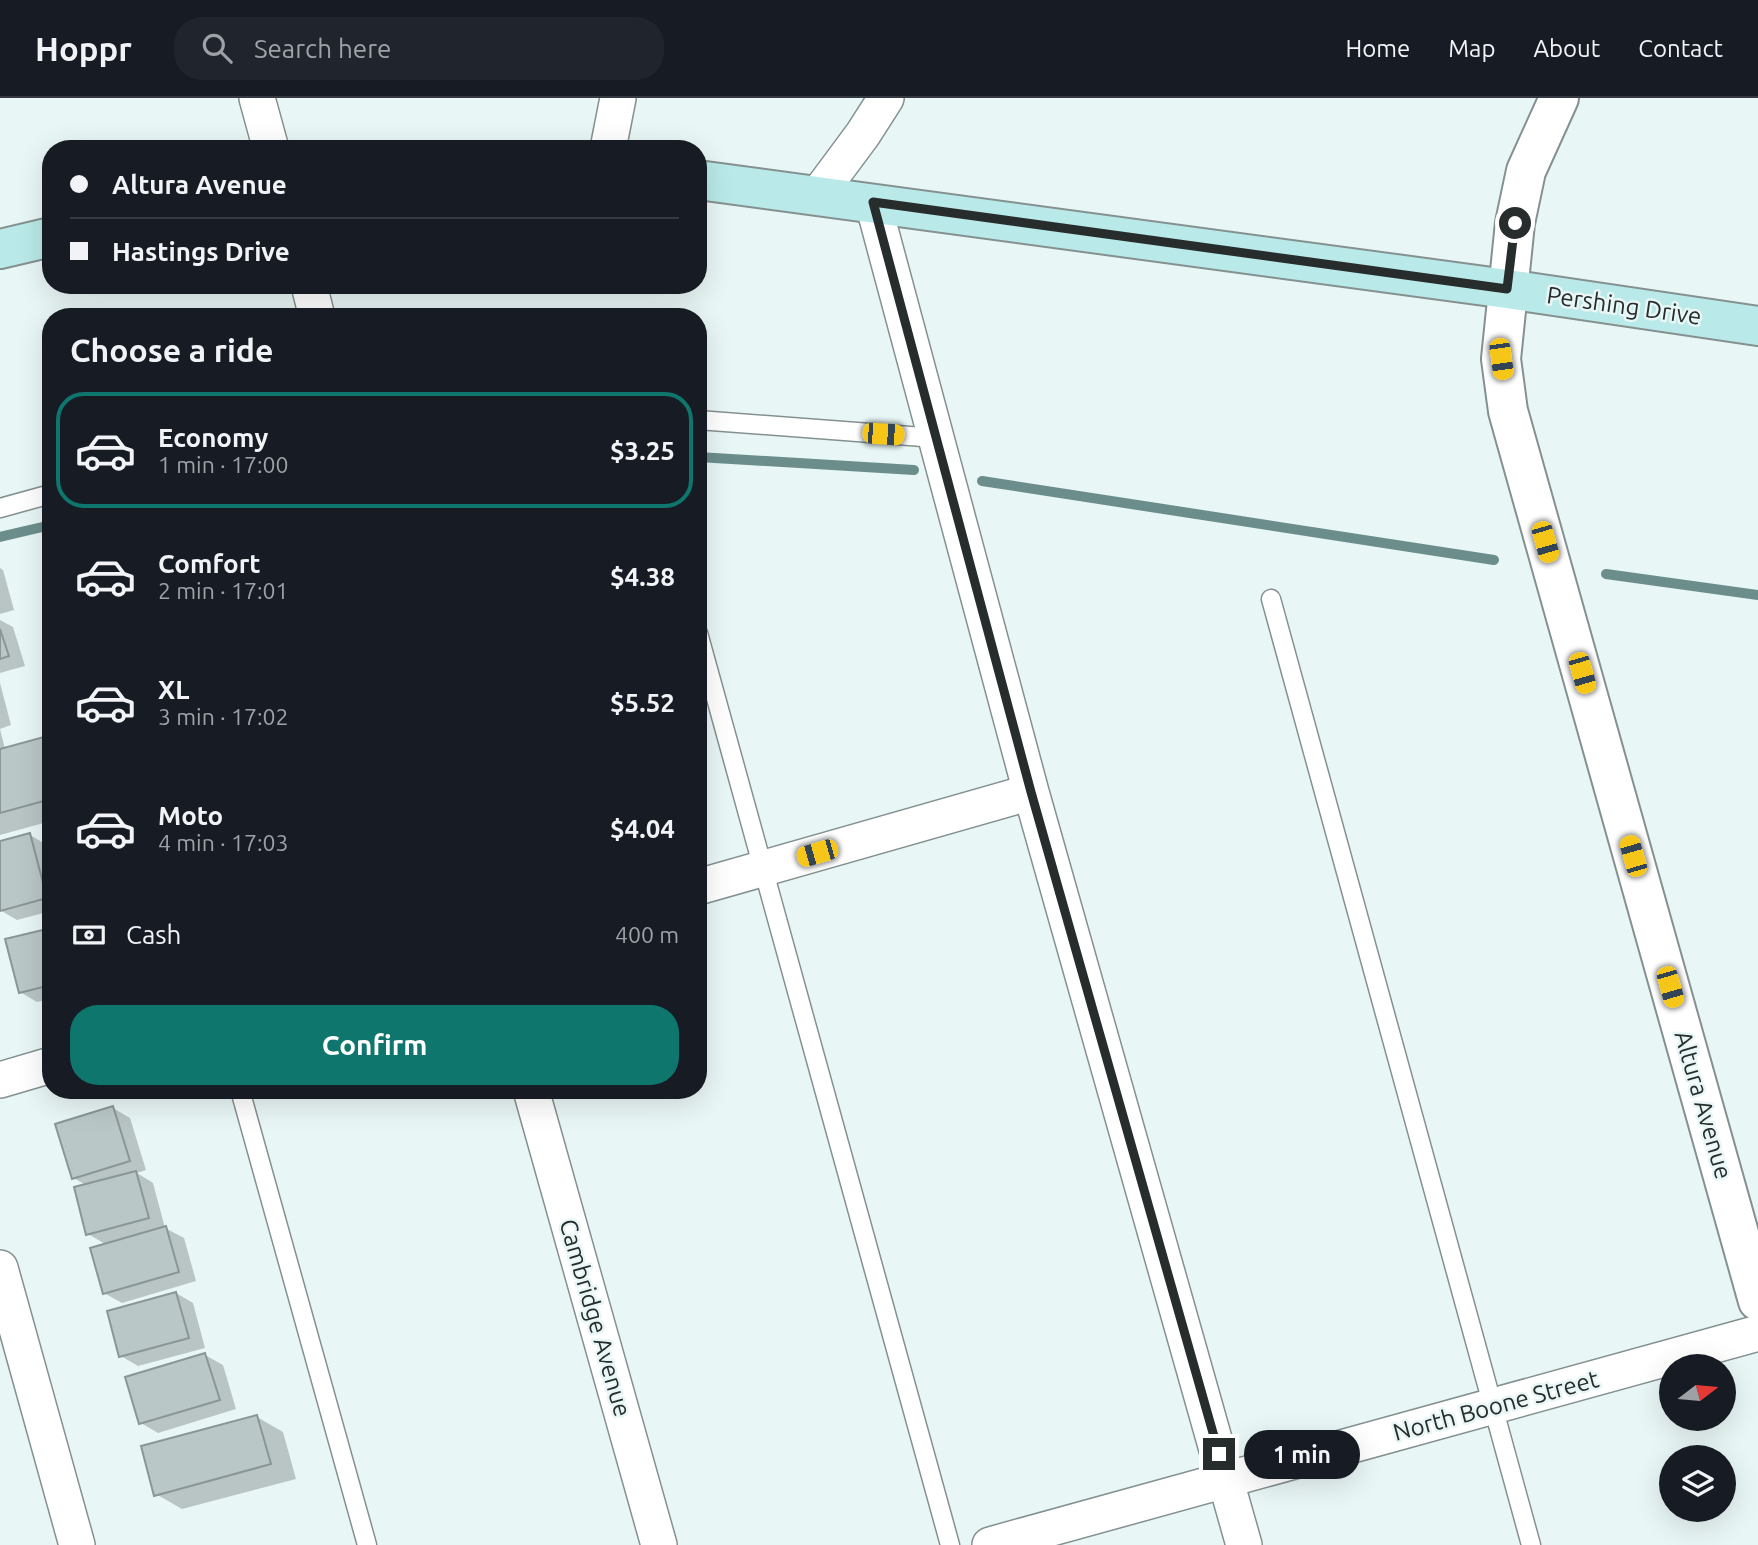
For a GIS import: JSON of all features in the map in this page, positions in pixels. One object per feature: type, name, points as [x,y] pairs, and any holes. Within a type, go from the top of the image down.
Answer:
[{"type":"main road","name":"Pershing Drive","points":[[707,181],[1507,289],[1758,326]]},
{"type":"main road","points":[[0,249],[42,239]]},
{"type":"street","points":[[257,98],[269,140]]},
{"type":"street","points":[[610,140],[618,98]]},
{"type":"street","points":[[817,196],[886,98]]},
{"type":"street","name":"Altura Avenue","points":[[1559,98],[1526,171],[1515,223],[1501,359],[1508,411],[1758,1301]]},
{"type":"street","points":[[873,202],[1031,792],[1244,1545]]},
{"type":"street","points":[[707,885],[1031,792]]},
{"type":"street","points":[[0,1080],[42,1068]]},
{"type":"street","name":"Cambridge Avenue","points":[[534,1099],[659,1545]]},
{"type":"street","points":[[0,1268],[77,1545]]},
{"type":"street","name":"North Boone Street","points":[[990,1545],[1758,1333]]},
{"type":"lane","points":[[707,421],[936,438]]},
{"type":"lane","points":[[0,508],[42,496]]},
{"type":"lane","points":[[1271,599],[1531,1545]]},
{"type":"lane","points":[[707,664],[950,1545]]},
{"type":"lane","points":[[243,1099],[367,1545]]},
{"type":"building","points":[[0,629],[9,656],[0,659]]},
{"type":"building","points":[[42,737],[42,801],[0,813],[0,749]]},
{"type":"building","points":[[30,833],[42,879],[42,899],[0,911],[0,841]]},
{"type":"building","points":[[42,930],[42,987],[19,993],[5,939]]},
{"type":"building","points":[[113,1106],[130,1161],[72,1179],[55,1124]]},
{"type":"building","points":[[136,1171],[149,1218],[86,1235],[74,1187]]},
{"type":"building","points":[[166,1226],[179,1272],[103,1294],[90,1248]]},
{"type":"building","points":[[176,1292],[189,1338],[119,1357],[107,1311]]},
{"type":"building","points":[[205,1353],[220,1400],[139,1424],[125,1377]]},
{"type":"building","points":[[257,1415],[271,1464],[154,1496],[141,1446]]},
{"type":"waterway","points":[[707,458],[914,470]]},
{"type":"waterway","points":[[982,481],[1494,560]]},
{"type":"waterway","points":[[0,537],[42,527]]},
{"type":"waterway","points":[[1606,574],[1758,595]]},
{"type":"route","points":[[1219,1454],[1031,792],[873,202],[1507,289],[1515,223]]}]
